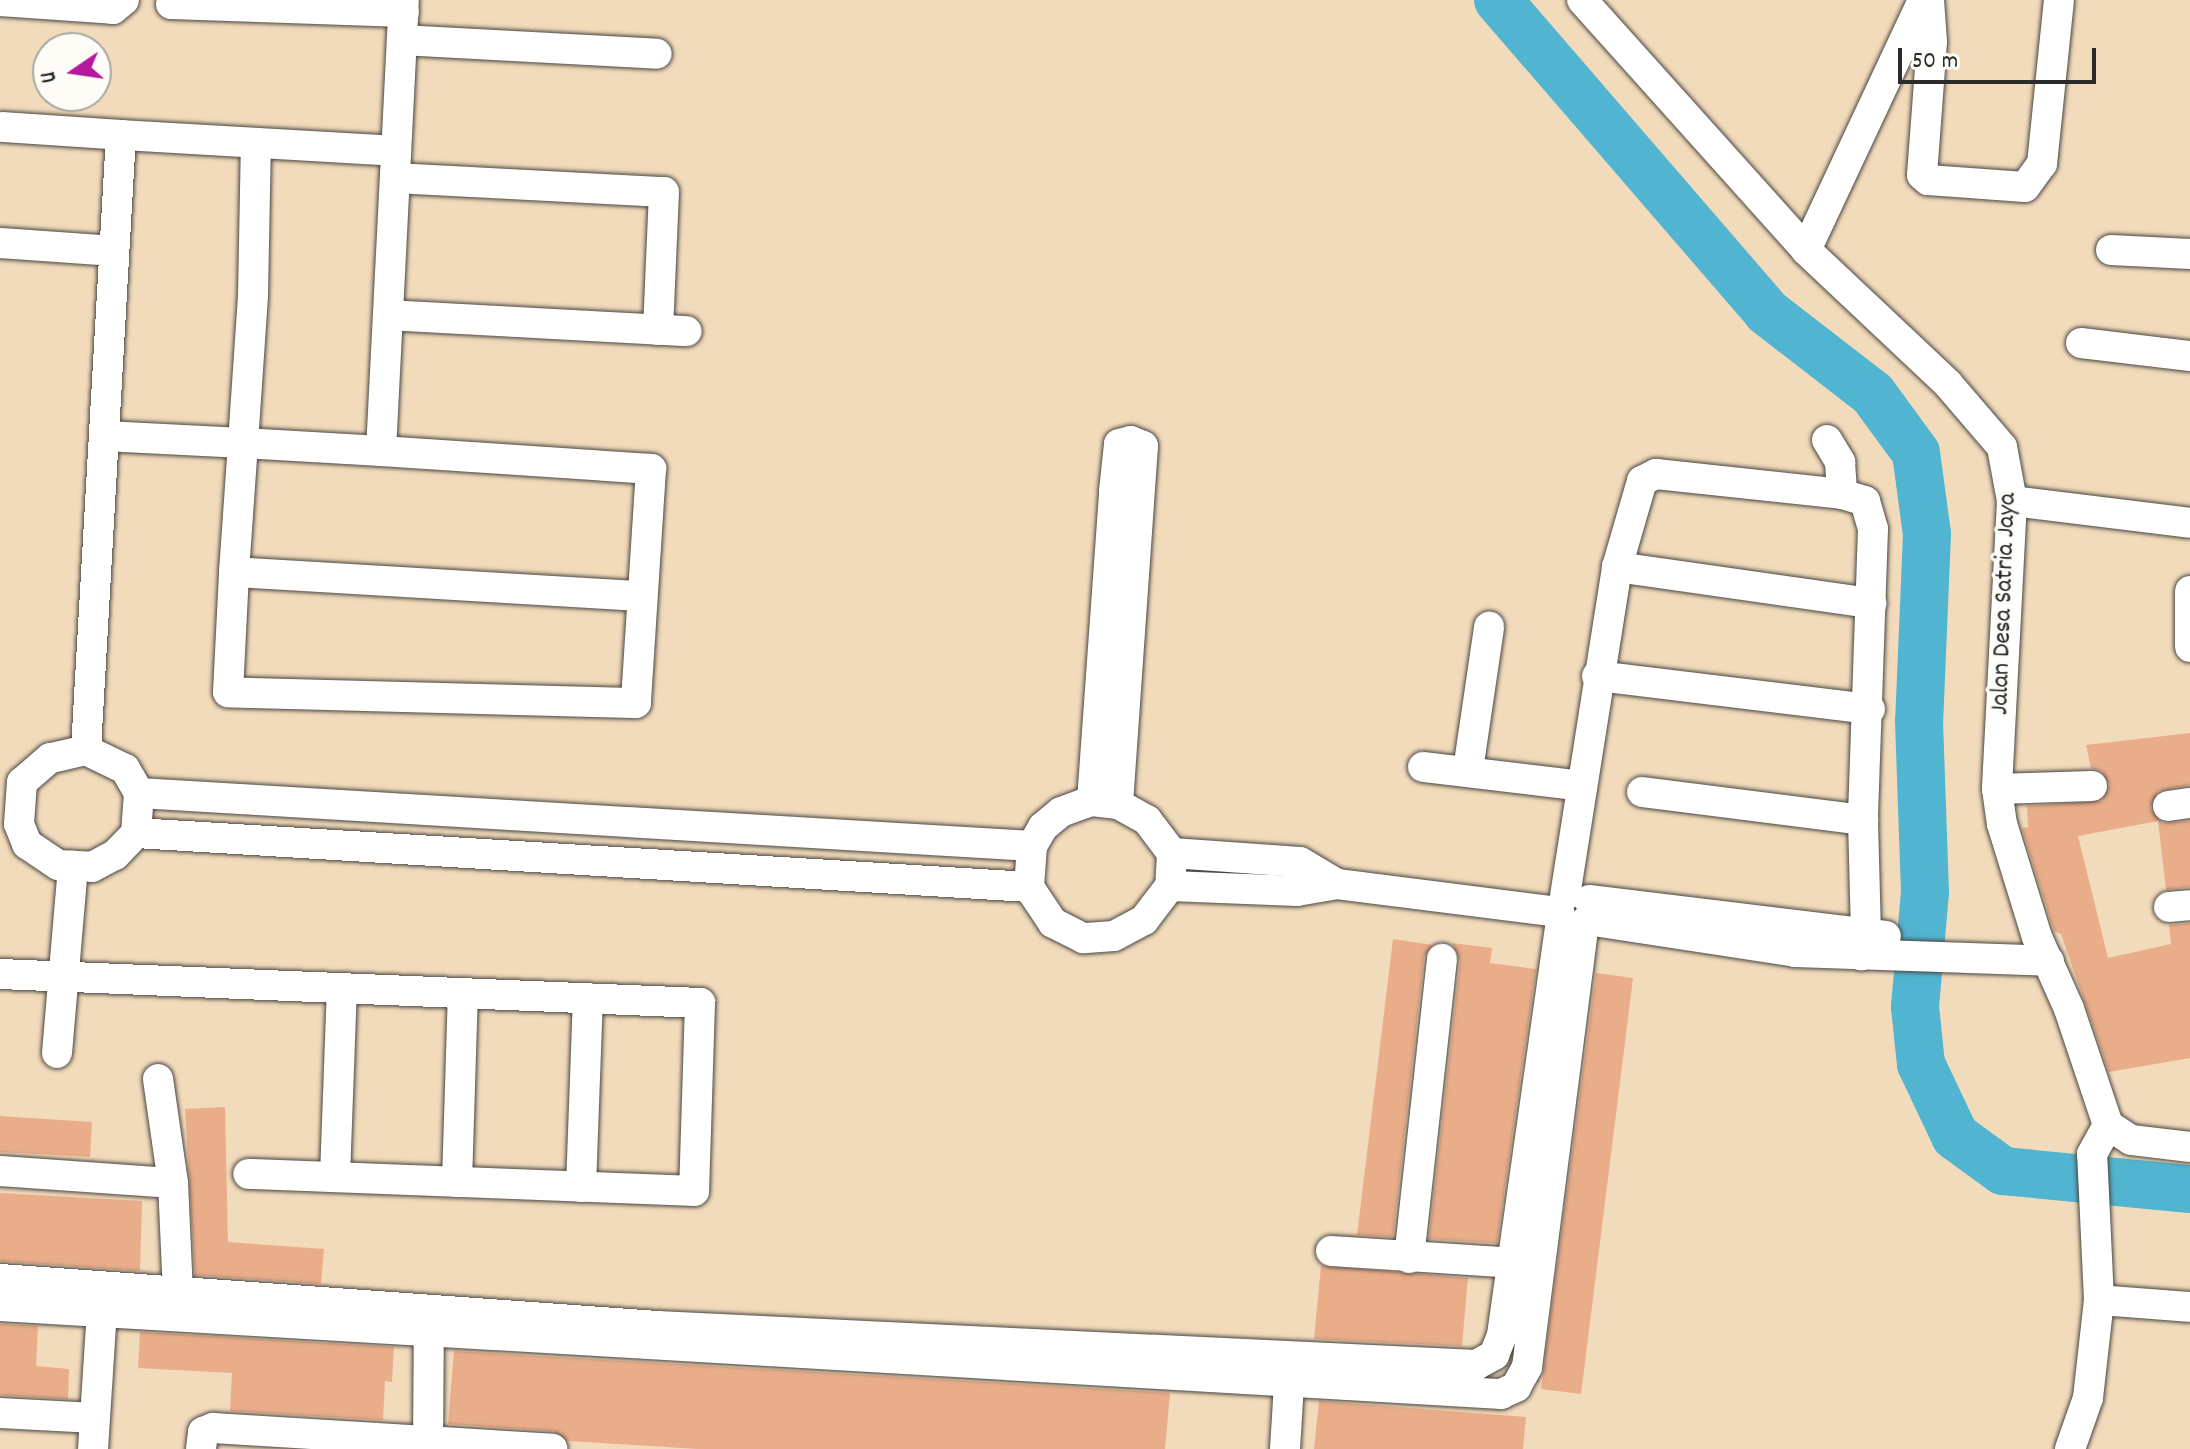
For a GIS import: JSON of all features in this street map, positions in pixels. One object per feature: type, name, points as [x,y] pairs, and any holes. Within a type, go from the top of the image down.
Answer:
[{"type":"street","points":[[0,1],[113,9],[124,0]]},
{"type":"street","name":"Jalan Desa Satria Jaya","points":[[1582,0],[1806,250],[1980,417],[2007,459],[2012,501],[1997,789],[2002,824],[2043,949],[2108,1125]]},
{"type":"street","points":[[1806,250],[1926,0]]},
{"type":"street","points":[[1926,0],[1932,42],[1922,175],[1928,180],[2025,187],[2042,164],[2059,0]]},
{"type":"street","points":[[171,4],[279,4],[403,17],[657,54]]},
{"type":"street","points":[[381,451],[403,17]]},
{"type":"street","points":[[2,127],[256,143],[396,164],[664,192],[672,330],[388,315]]},
{"type":"street","points":[[86,750],[121,135]]},
{"type":"street","points":[[104,436],[243,443],[381,451],[651,469],[636,703],[228,692],[243,443],[256,143]]},
{"type":"street","points":[[0,243],[114,251]]},
{"type":"street","points":[[2111,250],[2190,254]]},
{"type":"street","points":[[2081,343],[2190,356]]},
{"type":"street","points":[[1827,440],[1840,462],[1842,494]]},
{"type":"street","points":[[1131,441],[1143,446],[1105,803],[1114,491],[1119,444],[1131,441]]},
{"type":"street","points":[[0,1279],[103,1301],[893,1349],[1290,1386],[1494,1396],[1516,1387],[1527,1367],[1527,1264],[1574,911],[1582,786],[1597,676],[1617,567],[1648,475],[1842,494],[1863,499],[1871,510],[1870,709],[1863,820],[1874,945]]},
{"type":"street","points":[[2012,501],[2190,523]]},
{"type":"street","points":[[1617,567],[1871,603]]},
{"type":"street","points":[[234,572],[642,596]]},
{"type":"street","points":[[2190,591],[2190,647]]},
{"type":"street","points":[[1468,770],[1489,627]]},
{"type":"street","points":[[1597,676],[1870,709]]},
{"type":"street","points":[[86,750],[125,769],[139,793],[136,833],[115,855],[92,867],[58,865],[27,844],[10,823],[22,782],[50,758],[86,750]]},
{"type":"street","points":[[1423,767],[1582,786]]},
{"type":"street","points":[[1997,789],[2092,786]]},
{"type":"street","points":[[1642,792],[1863,820]]},
{"type":"street","points":[[139,793],[1032,846]]},
{"type":"street","points":[[1105,803],[1147,820],[1172,853],[1170,886],[1144,920],[1114,936],[1083,938],[1053,923],[1029,887],[1032,846],[1061,812],[1105,803]]},
{"type":"street","points":[[136,833],[1029,887]]},
{"type":"street","points":[[1172,853],[1300,862],[1337,884]]},
{"type":"street","points":[[57,1053],[73,866]]},
{"type":"street","points":[[1170,886],[1297,891],[1337,884],[1874,945],[2043,949]]},
{"type":"street","points":[[1409,1258],[1442,959]]},
{"type":"street","points":[[0,974],[700,1003],[694,1191],[248,1174]]},
{"type":"street","points":[[335,1177],[342,989]]},
{"type":"street","points":[[457,1182],[463,993]]},
{"type":"street","points":[[581,1187],[588,998]]},
{"type":"street","points":[[158,1079],[173,1183],[178,1292]]},
{"type":"street","points":[[2070,1449],[2088,1398],[2099,1300],[2091,1201],[2092,1154],[2108,1125],[2131,1140],[2190,1147]]},
{"type":"street","points":[[0,1171],[173,1183]]},
{"type":"street","points":[[1331,1251],[1527,1264]]},
{"type":"street","points":[[1494,1355],[1527,1264]]},
{"type":"street","points":[[0,1306],[103,1301],[178,1292],[429,1321]]},
{"type":"street","points":[[2099,1300],[2190,1307]]},
{"type":"street","points":[[93,1449],[103,1301]]},
{"type":"street","points":[[428,1445],[429,1321]]},
{"type":"street","points":[[893,1349],[1290,1356],[1466,1366],[1494,1355],[1527,1367]]},
{"type":"street","points":[[1285,1449],[1290,1356]]},
{"type":"street","points":[[0,1413],[95,1418]]},
{"type":"street","points":[[201,1449],[203,1432],[213,1428],[310,1441],[538,1449]]},
{"type":"building","points":[[2190,733],[2190,785],[2158,791],[2150,808],[2162,823],[2190,821],[2190,887],[2166,890],[2158,821],[2078,836],[2108,958],[2171,944],[2169,925],[2190,923],[2190,1058],[2109,1072],[2061,934],[2054,931],[2022,828],[2028,827],[2027,806],[2102,801],[2110,785],[2101,771],[2091,768],[2086,745]]},
{"type":"building","points":[[1393,939],[1432,945],[1424,957],[1393,1237],[1357,1235]]},
{"type":"building","points":[[1452,943],[1492,948],[1490,963],[1536,969],[1497,1243],[1429,1239],[1460,961]]},
{"type":"building","points":[[1596,973],[1633,978],[1581,1394],[1541,1389]]},
{"type":"building","points":[[225,1107],[228,1242],[324,1249],[321,1284],[195,1275],[185,1109]]},
{"type":"building","points":[[0,1116],[92,1122],[90,1157],[0,1152]]},
{"type":"building","points":[[0,1193],[142,1201],[140,1271],[0,1261]]},
{"type":"building","points":[[1321,1266],[1468,1278],[1462,1346],[1314,1339]]},
{"type":"building","points":[[0,1324],[38,1326],[36,1366],[69,1369],[68,1399],[0,1395]]},
{"type":"building","points":[[140,1332],[394,1347],[392,1382],[385,1381],[383,1420],[230,1411],[232,1373],[138,1368]]},
{"type":"building","points":[[454,1351],[1170,1393],[1165,1449],[698,1449],[568,1441],[553,1431],[448,1424]]},
{"type":"building","points":[[1319,1401],[1526,1417],[1523,1449],[1314,1449]]},
{"type":"waterway","points":[[1498,0],[1767,312],[1873,394],[1916,453],[1927,534],[1919,721],[1925,892],[1915,1007],[1921,1064],[1955,1136],[2003,1171],[2190,1189]]}]
